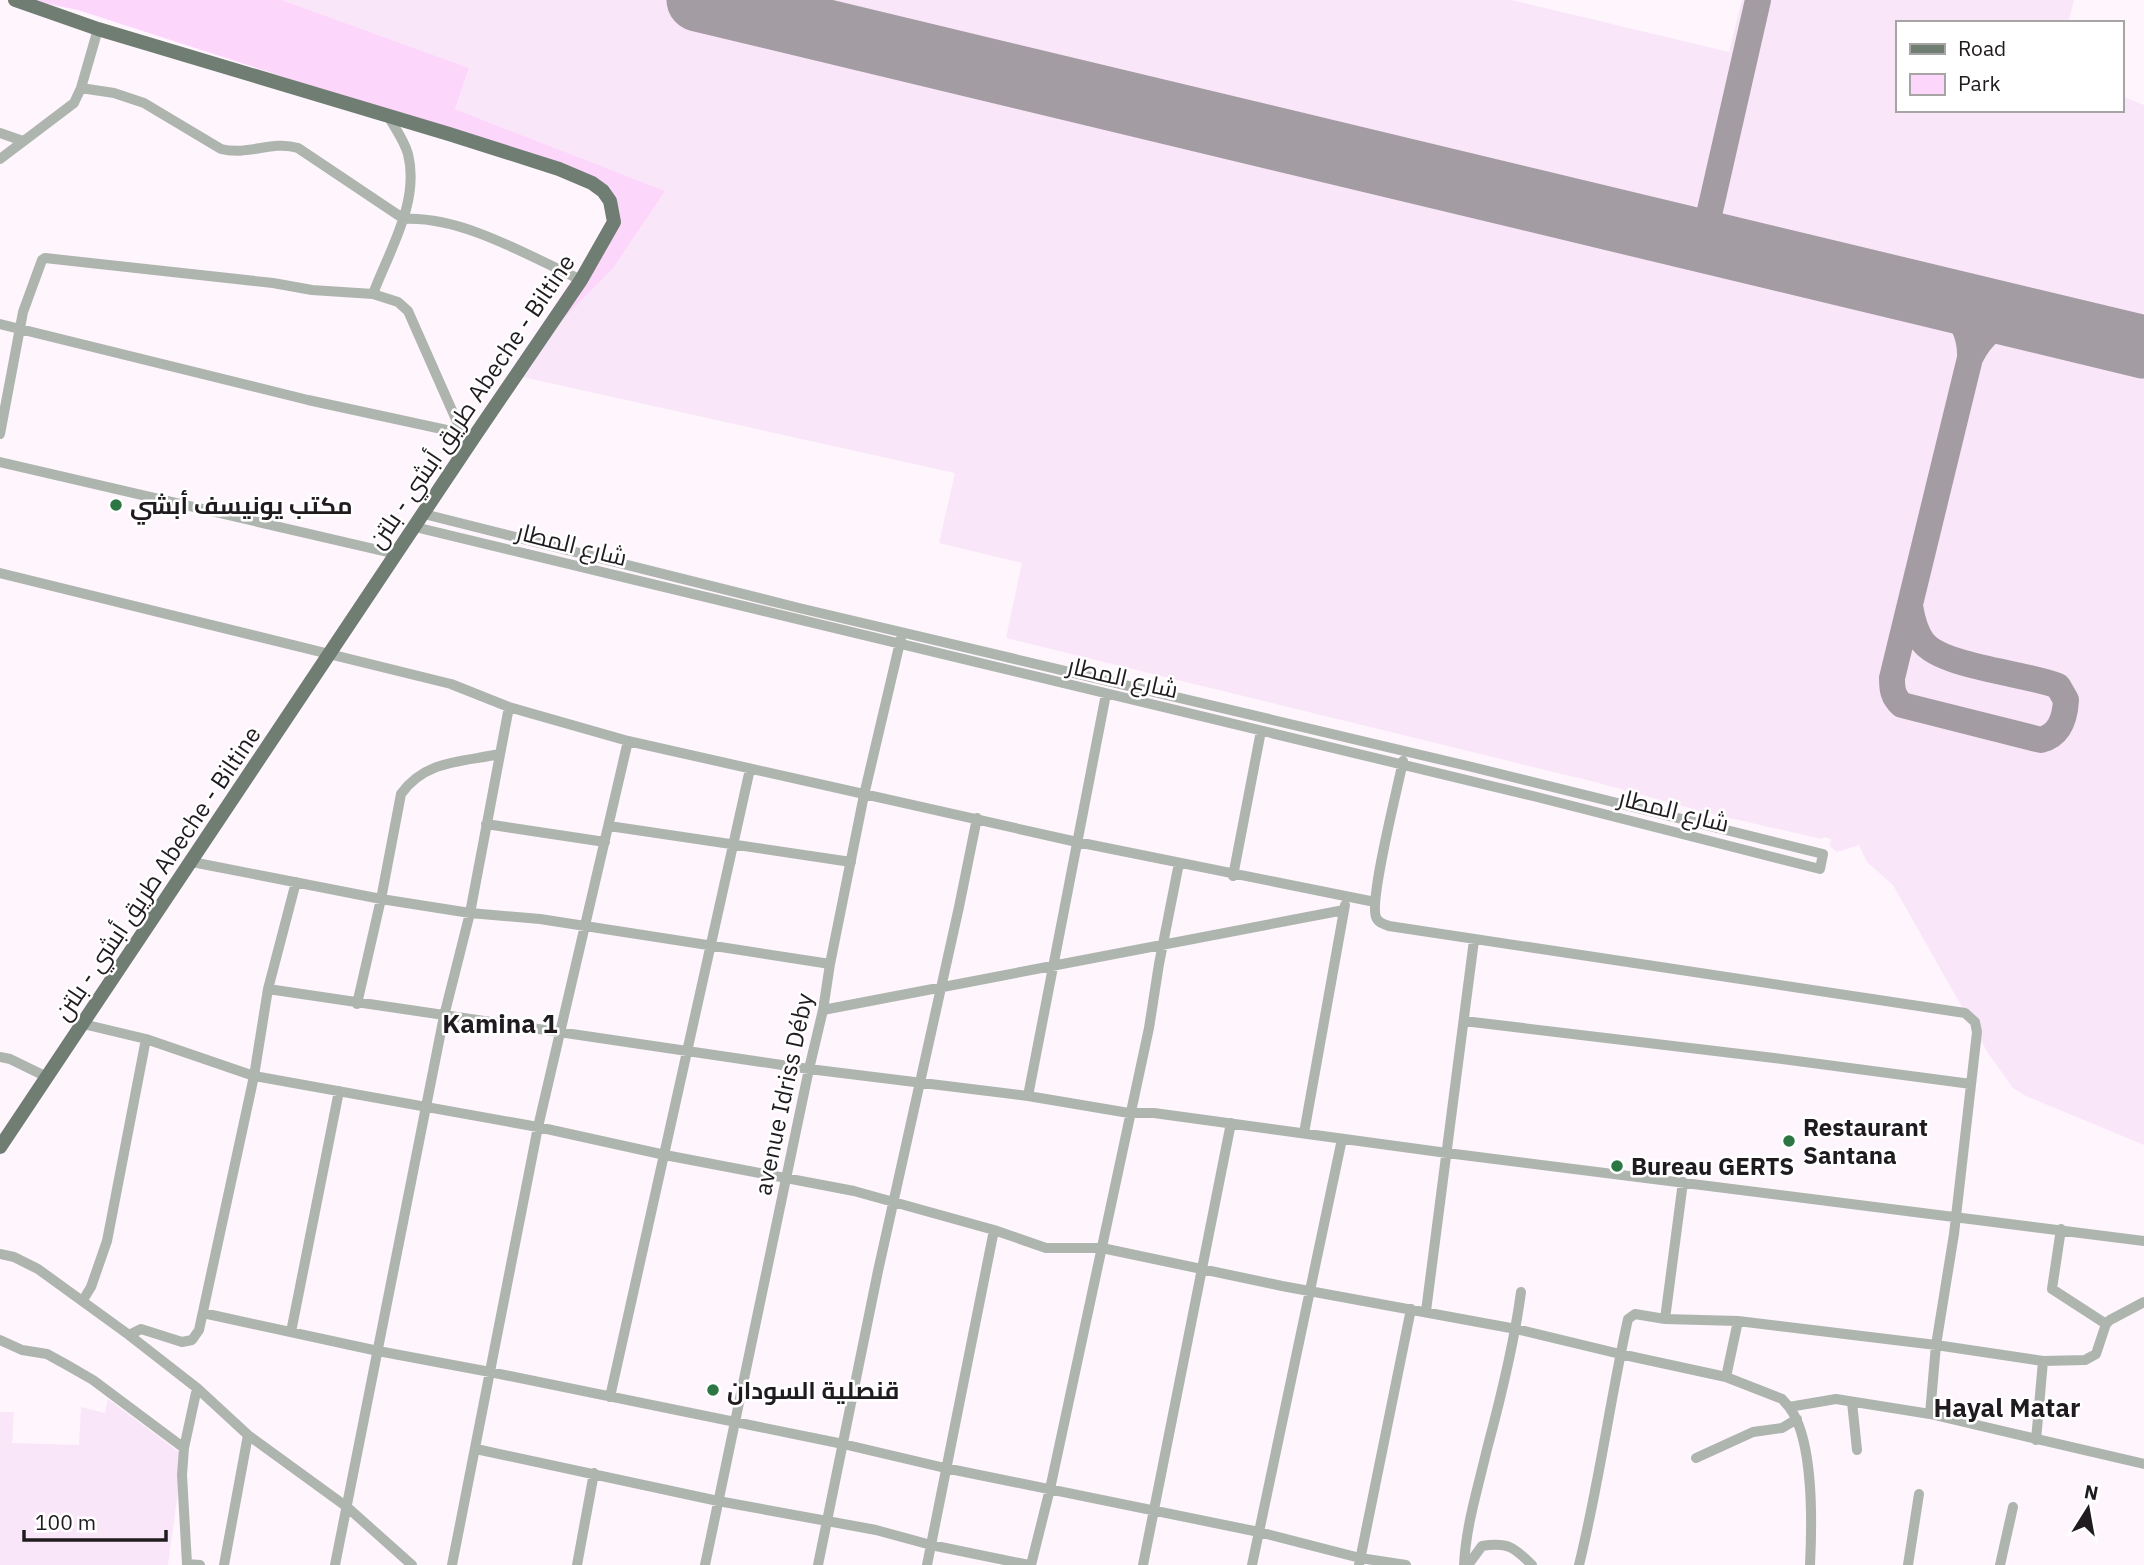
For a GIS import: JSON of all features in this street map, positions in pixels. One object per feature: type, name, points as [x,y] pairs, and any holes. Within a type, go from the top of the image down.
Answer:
[{"type":"main road","name":"طريق أبشي - بلتن Abeche - Biltine","points":[[0,1147],[424,514],[468,435],[581,280],[614,222],[610,201],[603,191],[592,183],[559,169],[98,29],[15,0]]},
{"type":"street","points":[[0,159],[74,103],[98,29]]},
{"type":"street","points":[[81,88],[114,93],[144,103],[221,149],[232,152],[286,144],[298,148],[404,219],[427,221],[485,236],[581,280]]},
{"type":"street","points":[[373,294],[404,219],[409,193],[408,155],[388,116]]},
{"type":"street","points":[[0,134],[23,141]]},
{"type":"street","points":[[0,434],[19,330],[40,263],[45,258],[273,283],[312,290],[373,294],[398,302],[408,311],[468,435]]},
{"type":"street","points":[[0,324],[308,400],[468,435]]},
{"type":"street","points":[[0,462],[396,554]]},
{"type":"street","name":"شارع المطار","points":[[415,527],[1537,797],[1820,869],[1823,854],[1405,751],[799,608],[424,514]]},
{"type":"street","points":[[632,580],[636,567]]},
{"type":"street","points":[[0,573],[451,684],[509,707],[628,741],[1233,876],[1375,902]]},
{"type":"street","points":[[796,620],[799,608]]},
{"type":"street","name":"avenue Idriss Déby","points":[[705,1565],[808,1069],[823,1010],[864,795],[898,644],[904,633]]},
{"type":"street","points":[[1028,1096],[1106,694]]},
{"type":"street","points":[[335,1565],[444,1016],[470,914],[509,707]]},
{"type":"street","points":[[1233,876],[1261,731]]},
{"type":"street","points":[[453,1565],[538,1127],[628,741]]},
{"type":"street","points":[[1405,751],[1375,902],[1376,917],[1380,922],[1389,926],[1474,940],[1965,1013],[1975,1022],[1977,1032],[1972,1084],[1956,1216],[1936,1345],[1930,1414]]},
{"type":"street","points":[[357,1004],[401,794],[411,781],[427,769],[500,754]]},
{"type":"street","points":[[610,1397],[750,769]]},
{"type":"street","points":[[818,1565],[892,1201],[976,818]]},
{"type":"street","points":[[486,824],[605,842]]},
{"type":"street","points":[[608,826],[851,862]]},
{"type":"street","points":[[192,862],[470,914],[540,919],[830,964]]},
{"type":"street","points":[[476,1449],[718,1501],[876,1530],[931,1545],[1030,1565],[1050,1489],[1102,1248],[1149,1028],[1180,863]]},
{"type":"street","points":[[129,1335],[141,1329],[182,1342],[192,1340],[199,1330],[254,1076],[268,989],[296,882]]},
{"type":"street","points":[[1304,1133],[1346,896]]},
{"type":"street","points":[[823,1010],[1344,910]]},
{"type":"street","points":[[1426,1311],[1474,940]]},
{"type":"street","points":[[268,989],[808,1069],[1028,1096],[1129,1113],[1154,1113],[2144,1241]]},
{"type":"street","points":[[1464,1021],[1972,1084]]},
{"type":"street","points":[[83,1024],[146,1039],[254,1076],[538,1127],[892,1201],[1053,1250],[1102,1248],[1308,1291],[1516,1329],[1726,1377],[1782,1399],[1797,1419],[1811,1501],[1810,1565]]},
{"type":"street","points":[[83,1300],[91,1287],[107,1241],[146,1039]]},
{"type":"street","points":[[0,1057],[47,1077]]},
{"type":"street","points":[[291,1332],[339,1091]]},
{"type":"street","points":[[1143,1565],[1231,1124]]},
{"type":"street","points":[[1252,1565],[1342,1139]]},
{"type":"street","points":[[1665,1319],[1683,1182]]},
{"type":"street","points":[[2061,1229],[2052,1289],[2106,1324]]},
{"type":"street","points":[[927,1565],[994,1230]]},
{"type":"street","points":[[0,1254],[14,1257],[38,1269],[83,1300],[197,1388],[248,1435],[347,1507],[412,1565]]},
{"type":"street","points":[[1466,1565],[1465,1543],[1471,1509],[1516,1329],[1521,1292]]},
{"type":"street","points":[[1579,1565],[1620,1354],[1628,1319],[1635,1314],[1665,1319],[1738,1321],[2043,1361],[2092,1358],[2096,1354],[2106,1324],[2144,1302]]},
{"type":"street","points":[[1360,1561],[1411,1309]]},
{"type":"street","points":[[203,1313],[1259,1532],[1360,1561],[1406,1565]]},
{"type":"street","points":[[1726,1377],[1738,1321]]},
{"type":"street","points":[[0,1340],[22,1350],[47,1354],[93,1380],[184,1448]]},
{"type":"street","points":[[2036,1440],[2043,1361]]},
{"type":"street","points":[[197,1388],[184,1448],[181,1485],[187,1564],[200,1565]]},
{"type":"street","points":[[1788,1407],[1836,1399],[1930,1414],[2144,1464]]},
{"type":"street","points":[[1852,1402],[1857,1450]]},
{"type":"street","points":[[1696,1458],[1753,1432],[1782,1428],[1797,1419]]},
{"type":"street","points":[[224,1565],[248,1435]]},
{"type":"street","points":[[577,1565],[594,1473]]},
{"type":"street","points":[[1908,1565],[1919,1494]]},
{"type":"street","points":[[2000,1565],[2013,1507]]},
{"type":"street","points":[[1466,1565],[1482,1546],[1500,1543],[1516,1549],[1532,1565]]},
{"type":"shaded area","points":[[282,0],[1511,0],[1729,52],[1742,0],[2074,0],[2069,21],[1896,21],[1896,112],[2123,112],[2123,97],[2144,105],[2144,1145],[2026,1096],[2013,1088],[1988,1053],[1893,885],[1867,862],[1859,845],[1837,852],[1830,846],[1831,839],[1824,837],[1822,839],[1704,812],[1595,782],[1006,638],[1022,563],[939,543],[955,473],[509,374],[664,191],[455,109],[469,68]]},
{"type":"shaded area","points":[[108,1399],[183,1455],[168,1565],[0,1565],[0,1412],[14,1412],[12,1443],[79,1445],[81,1407],[105,1413]]},
{"type":"green space","points":[[28,0],[282,0],[469,68],[455,109],[665,191],[613,268],[509,374],[609,225],[613,207],[588,182],[321,89],[78,10]]},
{"type":"taxiway","points":[[1703,241],[1758,0]]},
{"type":"taxiway","points":[[1910,606],[1918,634],[1933,651],[1948,658],[2058,686],[2066,700],[2063,719],[2057,730],[2041,740],[1902,705],[1892,686],[1892,678],[1970,358],[1969,340],[1963,325],[1943,298]]},
{"type":"taxiway","points":[[1970,358],[1992,330],[2006,322],[2024,318]]},
{"type":"runway","points":[[698,0],[2144,347]]},
{"type":"place","name":"مكتب يونيسف أبشي","points":[[116,505]]},
{"type":"place","name":"Restaurant Santana","points":[[1789,1141]]},
{"type":"place","name":"Bureau GERTS","points":[[1617,1166]]},
{"type":"place","name":"قنصلية السودان","points":[[713,1390]]},
{"type":"district","name":"Kamina 1","points":[[500,1023]]},
{"type":"district","name":"Hayal Matar","points":[[2007,1407]]}]
